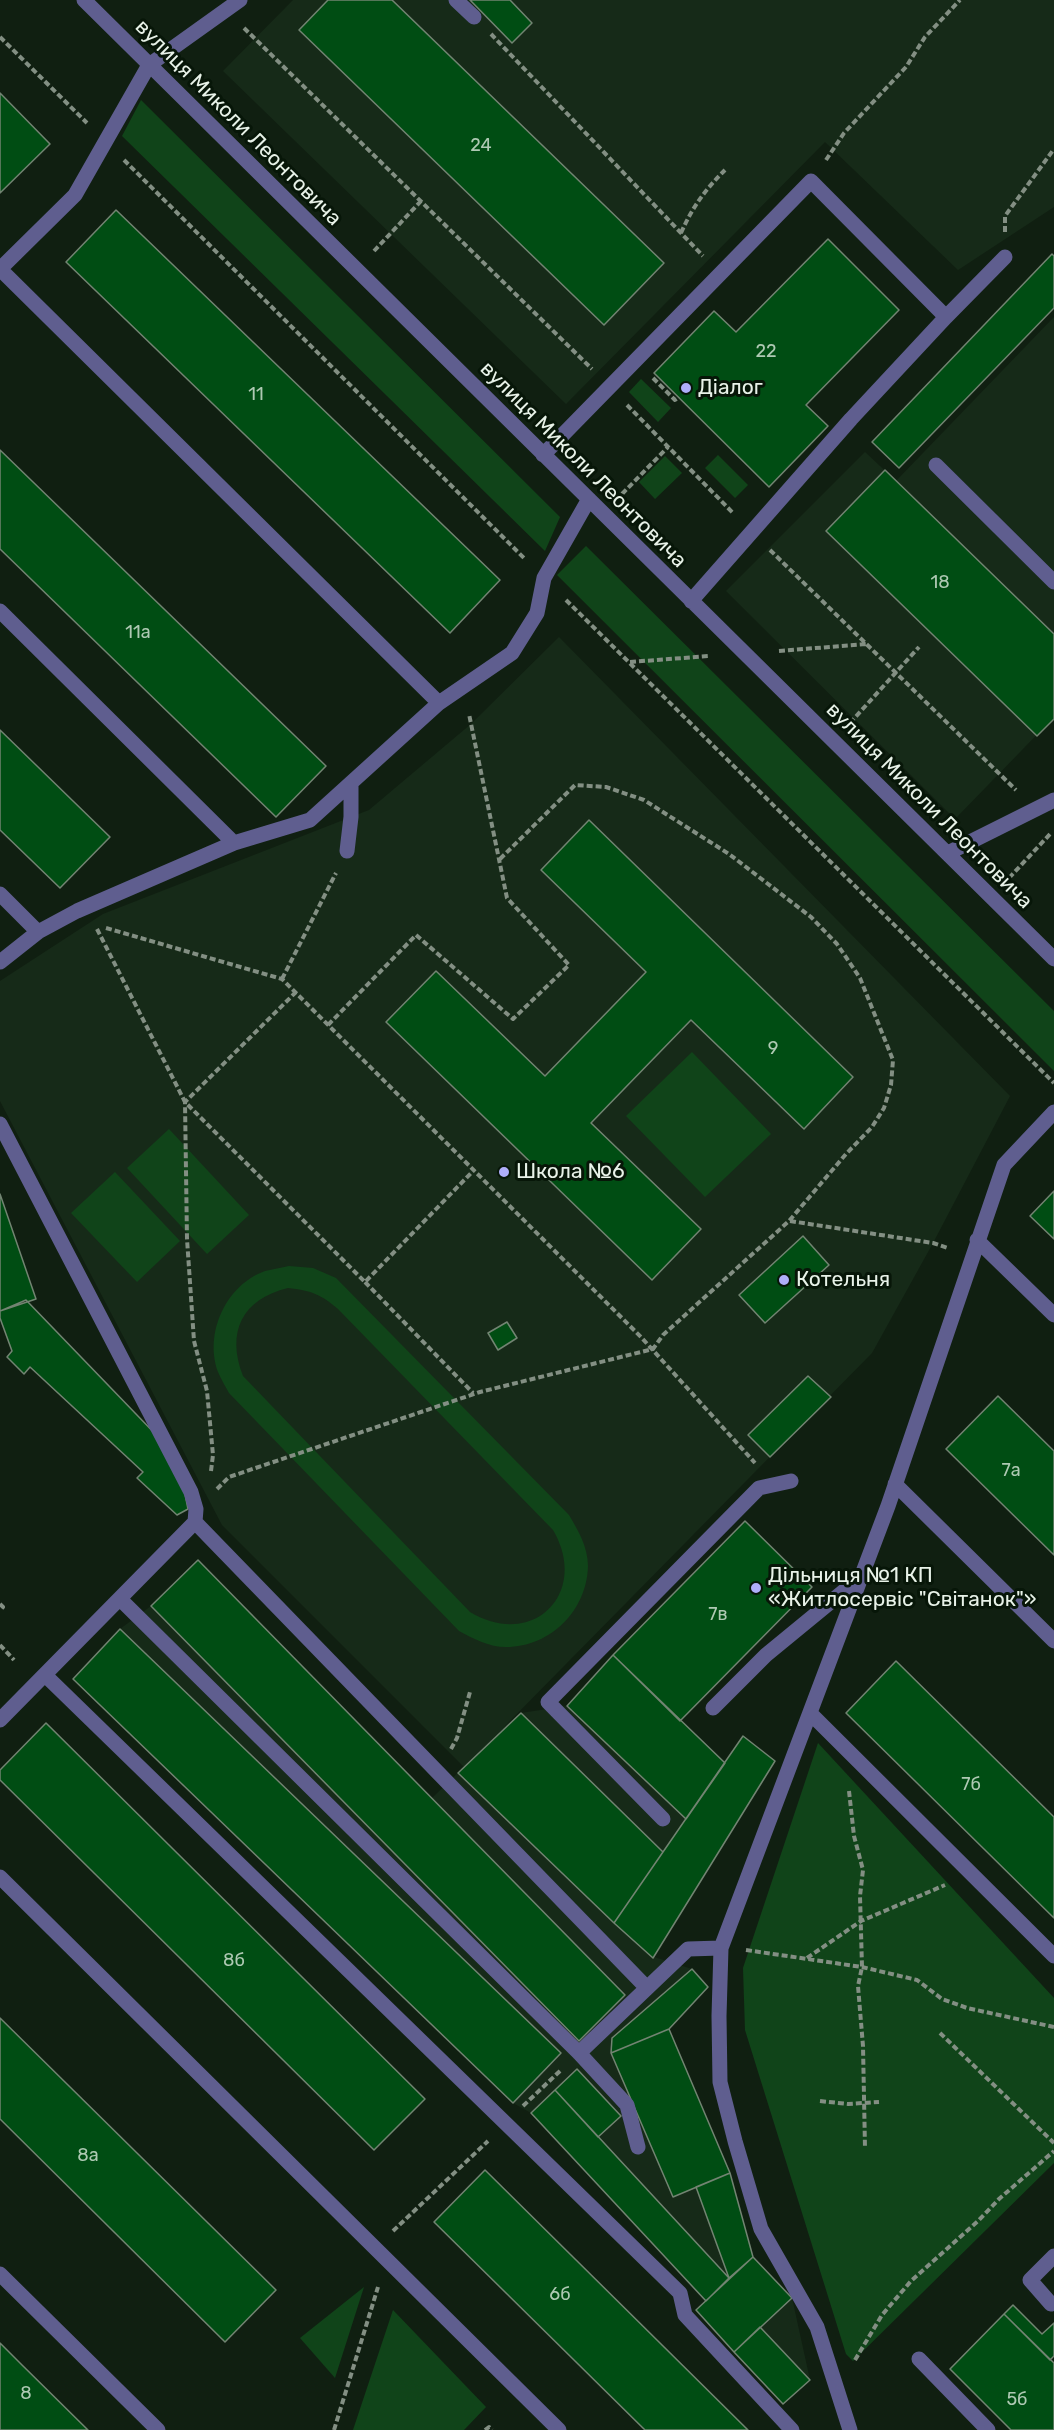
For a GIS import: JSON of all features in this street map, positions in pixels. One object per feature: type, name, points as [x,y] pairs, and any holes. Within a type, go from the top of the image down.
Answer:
[{"type":"street","name":"вулиця Миколи Леонтовича","points":[[84,0],[1054,959]]},
{"type":"street","points":[[240,0],[149,64],[75,195],[0,269],[439,703]]},
{"type":"street","points":[[456,0],[474,17]]},
{"type":"street","points":[[543,455],[811,181],[946,317]]},
{"type":"street","points":[[691,601],[851,419],[1005,257]]},
{"type":"street","points":[[936,465],[1054,582]]},
{"type":"street","points":[[0,962],[38,932],[77,911],[234,843],[310,820],[439,703],[512,653],[537,613],[544,578],[589,499]]},
{"type":"street","points":[[0,612],[234,843]]},
{"type":"street","points":[[347,851],[351,817],[351,783]]},
{"type":"street","points":[[948,853],[1054,800]]},
{"type":"street","points":[[0,894],[38,932]]},
{"type":"street","points":[[850,2430],[817,2327],[761,2229],[735,2141],[720,2082],[719,2016],[722,1948],[862,1576],[1004,1165],[1054,1112]]},
{"type":"street","points":[[0,1124],[191,1492],[196,1509],[195,1522],[0,1720]]},
{"type":"street","points":[[977,1240],[1054,1315]]},
{"type":"street","points":[[663,1819],[548,1702],[759,1488],[791,1481]]},
{"type":"street","points":[[895,1484],[1054,1641]]},
{"type":"street","points":[[195,1522],[646,1987]]},
{"type":"street","points":[[713,1708],[766,1655],[862,1576]]},
{"type":"street","points":[[120,1599],[579,2053],[627,2105],[638,2147]]},
{"type":"street","points":[[45,1675],[680,2292],[685,2315],[792,2430]]},
{"type":"street","points":[[810,1713],[1054,1956]]},
{"type":"street","points":[[0,1877],[559,2430]]},
{"type":"street","points":[[579,2053],[687,1949],[722,1948]]},
{"type":"street","points":[[1051,2304],[1030,2280],[1054,2256]]},
{"type":"street","points":[[0,2274],[158,2430]]},
{"type":"street","points":[[919,2359],[988,2430]]},
{"type":"path","points":[[811,181],[844,133],[906,67],[925,37],[960,0]]},
{"type":"path","points":[[226,10],[1036,810]]},
{"type":"path","points":[[474,17],[720,274]]},
{"type":"path","points":[[1005,257],[1005,216],[1054,149]]},
{"type":"path","points":[[681,233],[704,191],[725,170]]},
{"type":"path","points":[[356,270],[421,201]]},
{"type":"path","points":[[636,360],[675,400],[679,397]]},
{"type":"path","points":[[603,514],[668,447]]},
{"type":"path","points":[[856,716],[919,647]]},
{"type":"path","points":[[328,1025],[416,935],[513,1019],[569,965],[507,898],[465,685]]},
{"type":"path","points":[[215,1491],[229,1477],[474,1394],[653,1349],[663,1335],[789,1221],[872,1127],[884,1108],[891,1085],[893,1060],[860,978],[837,944],[811,917],[729,854],[644,800],[606,787],[575,786],[499,860]]},
{"type":"path","points":[[1013,874],[1054,830]]},
{"type":"path","points":[[282,979],[347,851]]},
{"type":"path","points":[[77,911],[107,929],[282,979],[653,1349],[759,1468]]},
{"type":"path","points":[[93,921],[185,1102],[474,1394]]},
{"type":"path","points":[[211,1477],[213,1455],[207,1391],[194,1341],[189,1273],[185,1102],[296,992]]},
{"type":"path","points":[[365,1282],[474,1170]]},
{"type":"path","points":[[789,1221],[933,1244],[973,1256]]},
{"type":"path","points":[[0,1604],[3,1607],[0,1610]]},
{"type":"path","points":[[0,1645],[14,1660]]},
{"type":"path","points":[[449,1752],[457,1738],[470,1692]]},
{"type":"path","points":[[840,1743],[852,1808],[854,1836],[863,1870],[862,1967],[858,1986],[863,2046],[865,2148]]},
{"type":"path","points":[[806,1958],[861,1921],[935,1890],[970,1872]]},
{"type":"path","points":[[722,1948],[770,1952],[862,1967],[916,1980],[942,1999],[967,2008],[1054,2027]]},
{"type":"path","points":[[939,2033],[1054,2143]]},
{"type":"path","points":[[334,2430],[381,2254],[505,2124],[579,2053]]},
{"type":"path","points":[[820,2102],[879,2102]]},
{"type":"path","points":[[836,2391],[882,2315],[911,2281],[1054,2151]]},
{"type":"path","points":[[485,2430],[489,2427],[492,2430]]},
{"type":"shaded area","points":[[293,0],[1054,0],[1054,207],[958,270],[825,142],[566,404],[223,71]]},
{"type":"shaded area","points":[[1054,317],[1054,717],[955,819],[726,591],[865,452],[896,481]]},
{"type":"shaded area","name":"Школа №6","points":[[559,637],[1010,1096],[872,1353],[502,1729],[521,1713],[567,1706],[613,1655],[725,1762],[743,1736],[775,1761],[654,1957],[692,1969],[708,1987],[669,2029],[730,2173],[753,2257],[792,2298],[810,2380],[783,2404],[696,2310],[705,2300],[531,2113],[513,2103],[73,1679],[120,1629],[151,1606],[198,1560],[432,1798],[464,1767],[222,1525],[0,1101],[0,981],[103,914],[369,810],[471,724]]},
{"type":"green space","points":[[141,100],[560,517],[545,551],[122,136]]},
{"type":"green space","points":[[641,379],[671,408],[658,422],[629,392]]},
{"type":"green space","points":[[718,455],[748,485],[735,498],[705,468]]},
{"type":"green space","points":[[665,456],[682,473],[655,499],[639,482]]},
{"type":"green space","points":[[586,546],[1054,1011],[1054,1071],[557,575]]},
{"type":"green space","points":[[692,1052],[771,1134],[705,1197],[626,1116]]},
{"type":"green space","points":[[169,1129],[249,1215],[207,1254],[127,1168]]},
{"type":"green space","points":[[115,1172],[180,1241],[137,1282],[71,1213]]},
{"type":"green space","points":[[289,1266],[313,1268],[336,1278],[569,1515],[586,1552],[588,1566],[586,1582],[573,1611],[564,1623],[551,1633],[538,1641],[500,1647],[476,1640],[459,1631],[229,1393],[218,1372],[214,1357],[216,1327],[222,1312],[239,1287],[251,1278],[265,1271]],"holes":[[[288,1288],[315,1294],[338,1309],[553,1530],[563,1553],[564,1575],[560,1594],[549,1609],[534,1619],[515,1624],[493,1622],[470,1612],[243,1376],[236,1345],[242,1320],[259,1300]]]},
{"type":"green space","points":[[818,1743],[1054,1998],[1054,2163],[853,2361],[846,2354],[745,2030],[743,1968]]},
{"type":"green space","points":[[364,2287],[335,2378],[300,2338]]},
{"type":"green space","points":[[393,2310],[486,2407],[464,2430],[353,2430]]},
{"type":"building","points":[[328,0],[392,0],[664,263],[604,325],[299,30]]},
{"type":"building","points":[[470,0],[510,0],[532,23],[512,43]]},
{"type":"building","points":[[0,93],[50,144],[0,193]]},
{"type":"building","points":[[116,210],[500,580],[450,633],[66,262]]},
{"type":"building","points":[[828,239],[899,310],[806,405],[828,426],[769,487],[654,373],[714,311],[736,332]]},
{"type":"building","points":[[1052,254],[1054,256],[1054,308],[899,468],[872,442]]},
{"type":"building","points":[[0,450],[326,766],[276,817],[0,549]]},
{"type":"building","points":[[885,470],[1054,634],[1054,719],[1037,736],[826,531]]},
{"type":"building","points":[[0,730],[110,837],[60,888],[0,830]]},
{"type":"building","points":[[589,820],[853,1077],[804,1129],[691,1020],[591,1123],[701,1229],[652,1280],[386,1022],[436,971],[545,1076],[646,972],[541,870]]},
{"type":"building","points":[[1054,1191],[1054,1239],[1030,1216]]},
{"type":"building","points":[[0,1194],[36,1299],[0,1311]]},
{"type":"building","name":"Котельня","points":[[803,1236],[829,1265],[765,1323],[739,1295]]},
{"type":"building","points":[[26,1300],[163,1442],[184,1489],[188,1509],[177,1515],[137,1478],[143,1472],[30,1367],[24,1374],[7,1357],[12,1351],[0,1318],[0,1311]]},
{"type":"building","points":[[507,1322],[517,1338],[498,1350],[488,1333]]},
{"type":"building","points":[[808,1376],[831,1397],[770,1457],[748,1435]]},
{"type":"building","points":[[998,1396],[1054,1451],[1054,1555],[946,1449]]},
{"type":"building","points":[[745,1521],[812,1587],[680,1721],[613,1655]]},
{"type":"building","points":[[198,1560],[625,1995],[579,2041],[151,1606]]},
{"type":"building","points":[[120,1629],[561,2053],[513,2103],[73,1679]]},
{"type":"building","points":[[613,1655],[725,1763],[686,1819],[567,1706]]},
{"type":"building","points":[[896,1661],[1054,1817],[1054,1918],[846,1713]]},
{"type":"building","points":[[521,1713],[663,1852],[614,1923],[458,1773]]},
{"type":"building","points":[[46,1723],[425,2099],[374,2150],[0,1780],[0,1770]]},
{"type":"building","points":[[743,1736],[775,1761],[653,1958],[614,1923]]},
{"type":"building","points":[[692,1969],[708,1987],[669,2029],[611,2053],[612,2038]]},
{"type":"building","points":[[0,2018],[276,2290],[225,2342],[0,2119]]},
{"type":"building","points":[[669,2029],[730,2173],[673,2197],[611,2053]]},
{"type":"building","points":[[577,2069],[621,2116],[598,2137],[555,2090]]},
{"type":"building","points":[[555,2090],[729,2278],[706,2301],[531,2113]]},
{"type":"building","points":[[485,2170],[748,2430],[645,2430],[434,2222]]},
{"type":"building","points":[[730,2173],[753,2257],[729,2278],[696,2187]]},
{"type":"building","points":[[753,2257],[792,2298],[734,2352],[696,2310]]},
{"type":"building","points":[[1013,2305],[1042,2334],[1054,2323],[1054,2356],[1050,2360],[1004,2314]]},
{"type":"building","points":[[1004,2314],[1054,2363],[1054,2430],[1011,2430],[950,2369]]},
{"type":"building","points":[[760,2327],[810,2380],[783,2404],[734,2352]]},
{"type":"building","points":[[0,2343],[22,2365],[88,2430],[0,2430]]},
{"type":"place","name":"Діалог","points":[[686,388]]},
{"type":"place","name":"Школа №6","points":[[504,1172]]},
{"type":"place","name":"Котельня","points":[[784,1280]]},
{"type":"place","name":"Дільниця №1 КП «Житлосервіс \"Світанок\"»","points":[[756,1588]]}]
